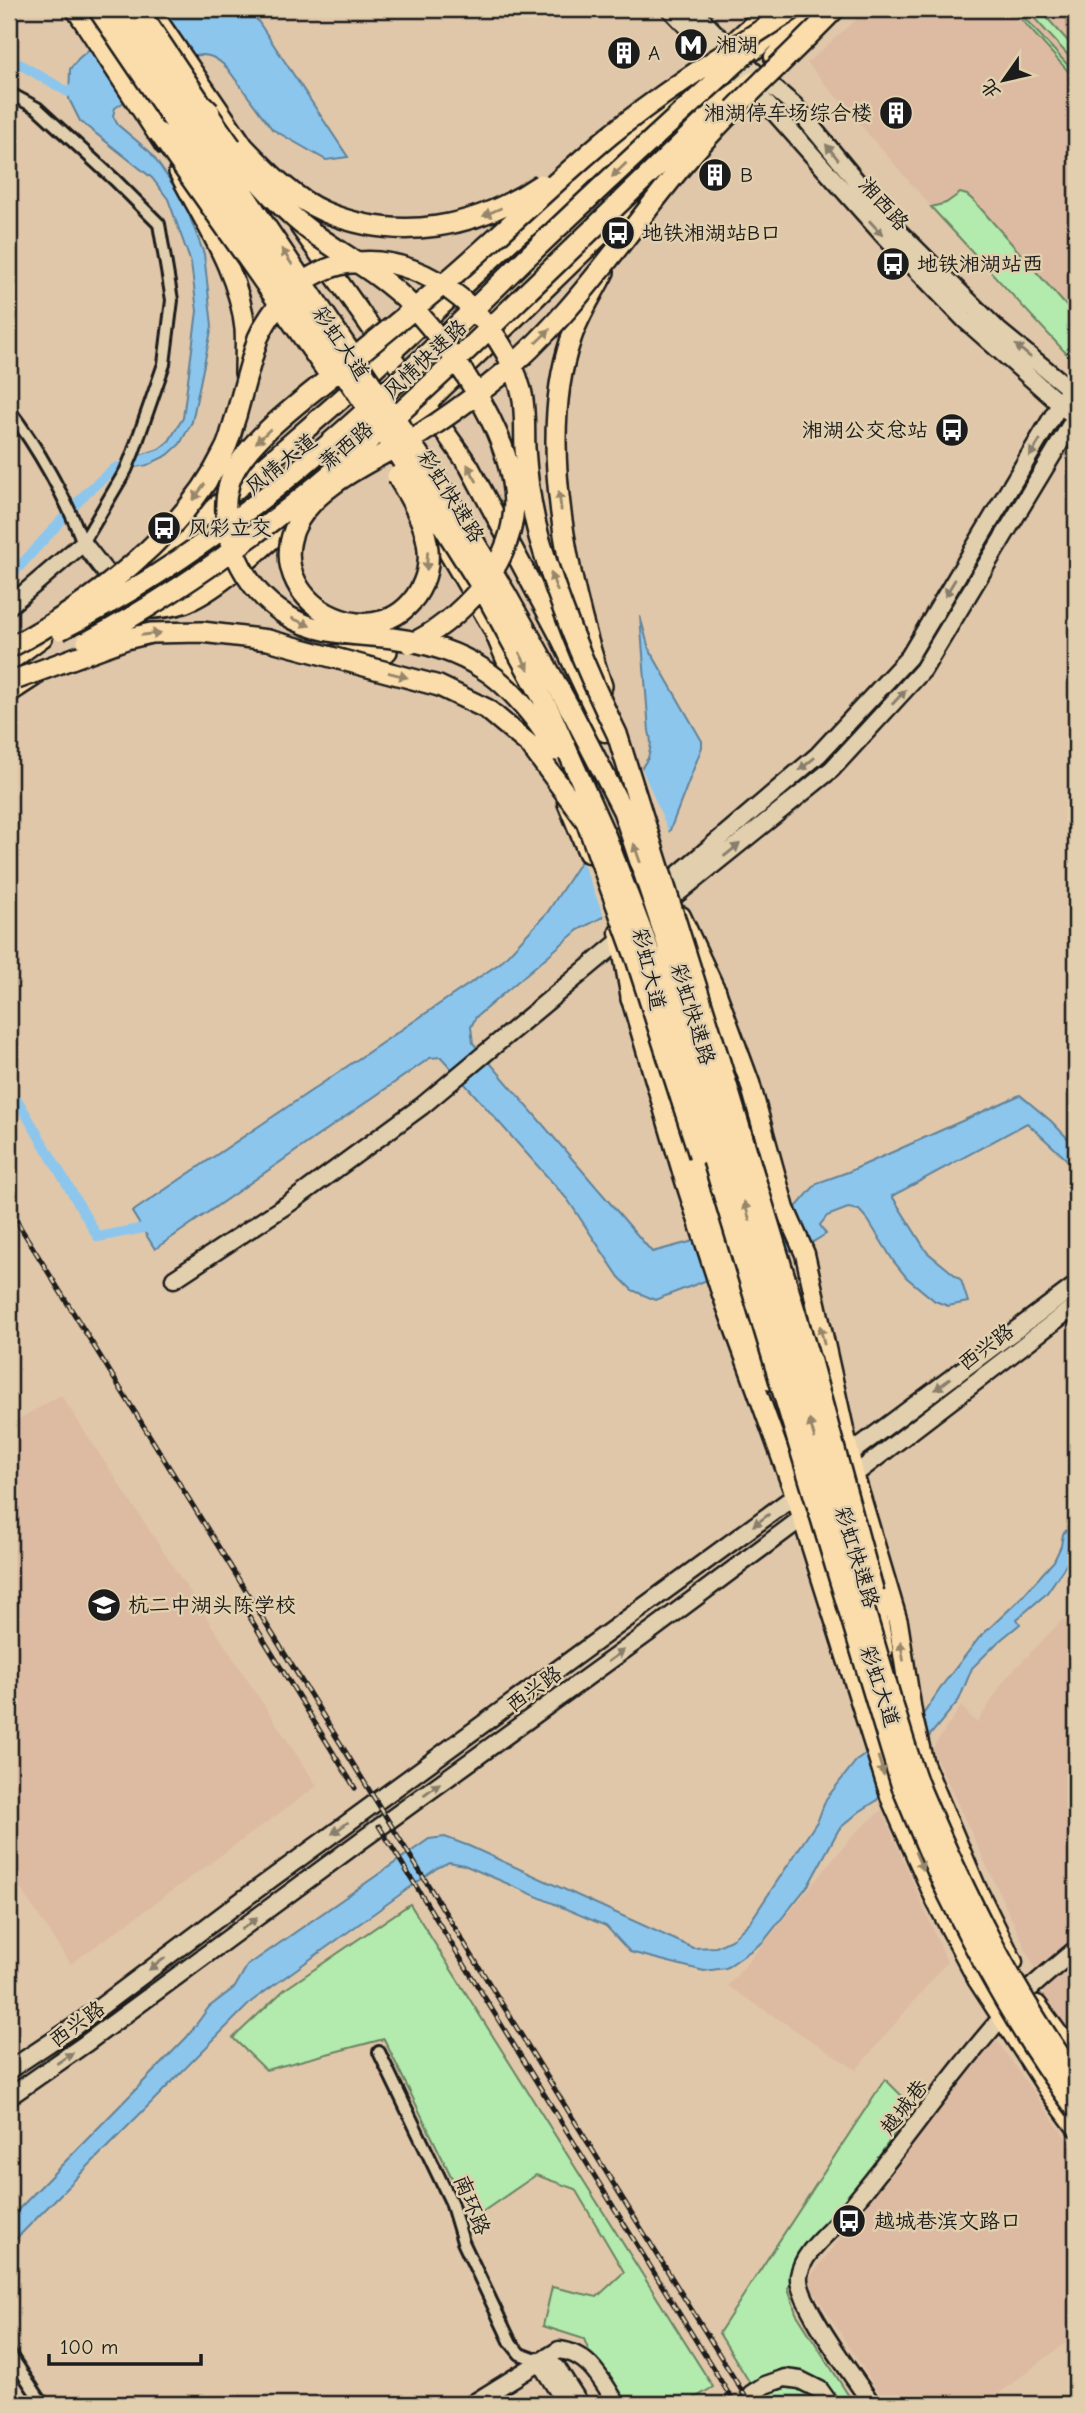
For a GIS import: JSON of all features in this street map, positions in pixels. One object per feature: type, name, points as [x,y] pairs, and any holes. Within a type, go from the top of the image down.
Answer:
[{"type":"highway","points":[[76,9],[161,126],[321,362],[378,447],[383,455],[388,463],[394,472],[422,523],[426,538],[427,569],[414,597],[383,620],[358,624],[331,618],[306,597],[292,569],[290,543],[301,515],[335,484],[350,474],[370,463],[380,457],[391,451],[423,432],[503,375],[558,322],[721,122],[835,9]]},
{"type":"highway","name":"彩虹快速路","points":[[98,9],[385,434],[484,591],[551,714],[606,837],[652,958],[886,1707],[920,1789],[1014,1984],[1076,2078]]},
{"type":"highway","name":"彩虹快速路","points":[[120,9],[446,495],[526,629],[623,811],[670,952],[886,1707],[902,1787],[947,1892],[1028,2041],[1076,2109]]},
{"type":"highway","points":[[138,9],[203,97],[260,163],[292,192],[324,212],[358,223],[430,228],[473,219],[519,199],[796,9]]},
{"type":"highway","name":"风情快速路","points":[[9,655],[83,618],[146,582],[185,557],[268,494],[395,384],[658,133],[796,9]]},
{"type":"highway","name":"风情快速路","points":[[11,679],[108,631],[188,583],[316,485],[436,380],[737,90],[827,9]]},
{"type":"highway","points":[[203,97],[233,149],[272,197],[322,240],[407,301],[445,344],[488,412],[502,445],[511,480],[513,517],[502,555],[487,580],[468,603],[430,634],[401,648],[369,654],[323,654]]},
{"type":"highway","points":[[161,126],[232,278],[241,305],[245,328],[244,386]]},
{"type":"highway","points":[[611,135],[439,288],[314,391],[255,444],[238,465],[230,483],[226,506],[227,526],[243,569],[269,602],[286,615],[345,635],[390,638],[431,646],[484,669],[545,731],[641,975],[745,1296],[835,1602],[886,1707]]},
{"type":"highway","points":[[619,246],[571,339],[558,406],[555,440],[564,534],[597,671],[717,1052],[812,1367],[874,1593],[886,1707]]},
{"type":"highway","points":[[9,648],[42,631],[118,576],[172,527],[211,475],[226,449],[258,338],[276,307],[296,286],[322,271],[344,263],[392,263],[436,279],[456,295],[489,329],[514,372],[521,390],[528,481],[539,534],[552,577],[595,690],[617,734]]},
{"type":"highway","points":[[11,679],[151,633],[180,631],[228,634],[268,640],[323,654],[439,686],[487,709],[530,745],[585,831]]},
{"type":"highway","points":[[716,992],[720,1028],[796,1274],[812,1367]]},
{"type":"highway","points":[[631,999],[650,1031],[745,1335],[769,1380]]},
{"type":"main road","name":"彩虹大道","points":[[88,9],[161,126],[368,423],[445,545],[493,629],[585,831],[618,930],[631,999],[683,1175],[720,1289],[796,1495],[891,1799],[937,1903],[1001,2018],[1076,2127]]},
{"type":"main road","name":"彩虹大道","points":[[150,9],[203,97],[469,466],[561,639],[626,774],[670,890],[716,992],[750,1083],[785,1209],[805,1254],[854,1474],[898,1622],[913,1718],[925,1763],[976,1887],[1027,1991],[1076,2058]]},
{"type":"main road","points":[[723,52],[770,9]]},
{"type":"main road","points":[[738,65],[796,9]]},
{"type":"main road","points":[[529,274],[700,117],[754,80],[820,9]]},
{"type":"main road","name":"风情大道","points":[[9,643],[113,583],[176,539],[248,480],[348,393],[520,233],[681,96],[723,52]]},
{"type":"main road","name":"萧西路","points":[[134,610],[164,608],[187,602],[217,584],[382,445],[426,406],[699,139],[754,80]]},
{"type":"main road","points":[[529,274],[587,248]]},
{"type":"main road","name":"风情大道","points":[[11,679],[134,610],[248,521],[368,423],[529,274]]},
{"type":"main road","points":[[248,521],[289,524]]},
{"type":"main road","points":[[11,679],[113,583]]},
{"type":"street","name":"湘西路","points":[[670,9],[754,80],[894,247],[965,320],[1076,417]]},
{"type":"street","name":"湘西路","points":[[692,9],[723,52]]},
{"type":"street","name":"湘西路","points":[[754,80],[794,105],[905,238],[999,331],[1073,391]]},
{"type":"street","points":[[9,93],[37,108],[159,224],[172,300],[164,364],[126,470],[83,543],[9,606]]},
{"type":"street","points":[[670,890],[818,755],[909,657],[1061,406],[1073,391]]},
{"type":"street","points":[[9,410],[26,432],[83,543],[134,610]]},
{"type":"street","points":[[174,1279],[291,1202],[412,1114],[453,1081],[618,930],[832,768],[923,670],[1076,417]]},
{"type":"street","name":"西兴路","points":[[9,2070],[81,2022],[245,1898],[796,1495],[1076,1284]]},
{"type":"street","name":"西兴路","points":[[9,2097],[95,2037],[803,1518],[854,1474],[1076,1305]]},
{"type":"street","name":"越城巷","points":[[872,2404],[800,2290],[799,2276],[805,2259],[864,2192],[1001,2018],[1027,1991],[1076,1949]]},
{"type":"street","name":"南环路","points":[[379,2052],[451,2202],[463,2242],[511,2343],[520,2354],[557,2368],[580,2404]]},
{"type":"street","points":[[472,2404],[559,2350],[569,2351],[595,2370],[617,2404]]},
{"type":"street","points":[[9,2353],[43,2404]]},
{"type":"street","name":"南环路","points":[[538,2361],[566,2404]]},
{"type":"street","points":[[751,2394],[765,2385],[785,2378],[800,2380],[820,2390],[830,2404]]},
{"type":"shaded area","points":[[868,9],[1076,9],[1076,364],[938,215],[807,63]]},
{"type":"shaded area","name":"杭二中湖头陈学校","points":[[61,1395],[317,1786],[71,1964],[9,1872],[9,1425]]},
{"type":"shaded area","points":[[1063,1619],[1076,1635],[1076,1936],[1035,1969],[932,1749],[961,1706],[977,1723],[1005,1679]]},
{"type":"shaded area","points":[[882,1810],[947,1962],[856,2070],[728,1986],[854,1834]]},
{"type":"shaded area","points":[[1076,1956],[1076,2046],[1045,2005],[1042,1988]]},
{"type":"shaded area","points":[[995,2038],[1076,2152],[1076,2335],[985,2404],[886,2404],[807,2281]]},
{"type":"green space","points":[[1012,9],[1016,9],[1076,74],[1076,80]]},
{"type":"green space","points":[[1026,9],[1039,9],[1076,50],[1076,64]]},
{"type":"green space","points":[[960,193],[975,202],[1076,317],[1076,364],[931,207],[946,203]]},
{"type":"green space","points":[[410,1904],[713,2387],[685,2404],[610,2404],[584,2339],[543,2326],[552,2287],[597,2297],[624,2272],[575,2189],[536,2175],[472,2219],[384,2039],[266,2070],[233,2038],[284,1990]]},
{"type":"green space","points":[[885,2079],[913,2107],[788,2288],[796,2313],[854,2404],[763,2404],[719,2333]]},
{"type":"water","points":[[160,9],[250,9],[348,157],[326,160],[272,129],[227,68],[215,59],[203,55],[193,56],[115,108],[113,116],[118,125],[150,152],[183,199],[204,254],[212,326],[192,422],[180,444],[168,455],[147,465],[135,467],[138,456],[159,449],[169,441],[183,418],[197,311],[191,263],[168,199],[152,178],[80,121],[69,99],[70,69],[92,47]]},
{"type":"water","points":[[640,616],[649,649],[702,741],[670,830],[618,909],[578,930],[476,1017],[471,1027],[473,1043],[652,1252],[773,1220],[792,1212],[817,1183],[848,1172],[1020,1095],[1076,1147],[1076,1168],[1027,1123],[892,1196],[927,1252],[961,1280],[968,1302],[948,1306],[935,1301],[907,1278],[859,1210],[848,1208],[827,1216],[820,1225],[826,1234],[808,1245],[728,1269],[715,1277],[655,1300],[632,1290],[619,1277],[568,1200],[441,1057],[430,1058],[155,1249],[132,1212],[500,963],[547,913],[648,758],[651,741]]},
{"type":"water","points":[[1076,1520],[1076,1550],[1046,1594],[1017,1619],[1020,1624],[972,1668],[959,1700],[876,1801],[839,1829],[809,1884],[763,1942],[726,1968],[704,1971],[630,1952],[606,1926],[464,1865],[449,1862],[252,2001],[9,2246],[9,2219],[187,2037],[209,2007],[235,1987],[247,1966],[429,1839],[445,1837],[469,1846],[693,1948],[716,1947],[731,1940],[750,1922],[818,1820],[826,1799],[856,1761],[924,1713],[979,1638],[1018,1601],[1054,1561],[1063,1534]]},
{"type":"pier","points":[[639,762],[670,835],[620,912],[605,919],[580,856]]},
{"type":"waterway","points":[[9,58],[68,92],[81,84]]},
{"type":"waterway","points":[[9,578],[87,492],[115,468],[150,458]]},
{"type":"waterway","points":[[9,1101],[18,1101],[98,1237],[154,1226]]},
{"type":"tunnel","points":[[734,2404],[751,2394]]},
{"type":"railway","points":[[9,1209],[750,2404]]},
{"type":"railway","points":[[241,1603],[355,1788]]},
{"type":"railway","points":[[379,1826],[735,2404]]},
{"type":"place","name":"湘湖","points":[[691,45]]},
{"type":"place","name":"A","points":[[624,53]]},
{"type":"place","name":"湘湖停车场综合楼","points":[[896,113]]},
{"type":"place","name":"B","points":[[715,175]]},
{"type":"place","name":"地铁湘湖站B口","points":[[618,233]]},
{"type":"place","name":"地铁湘湖站西","points":[[893,264]]},
{"type":"place","name":"湘湖公交总站","points":[[952,430]]},
{"type":"place","name":"风彩立交","points":[[164,528]]},
{"type":"place","name":"杭二中湖头陈学校","points":[[104,1605]]},
{"type":"place","name":"越城巷滨文路口","points":[[849,2221]]}]
